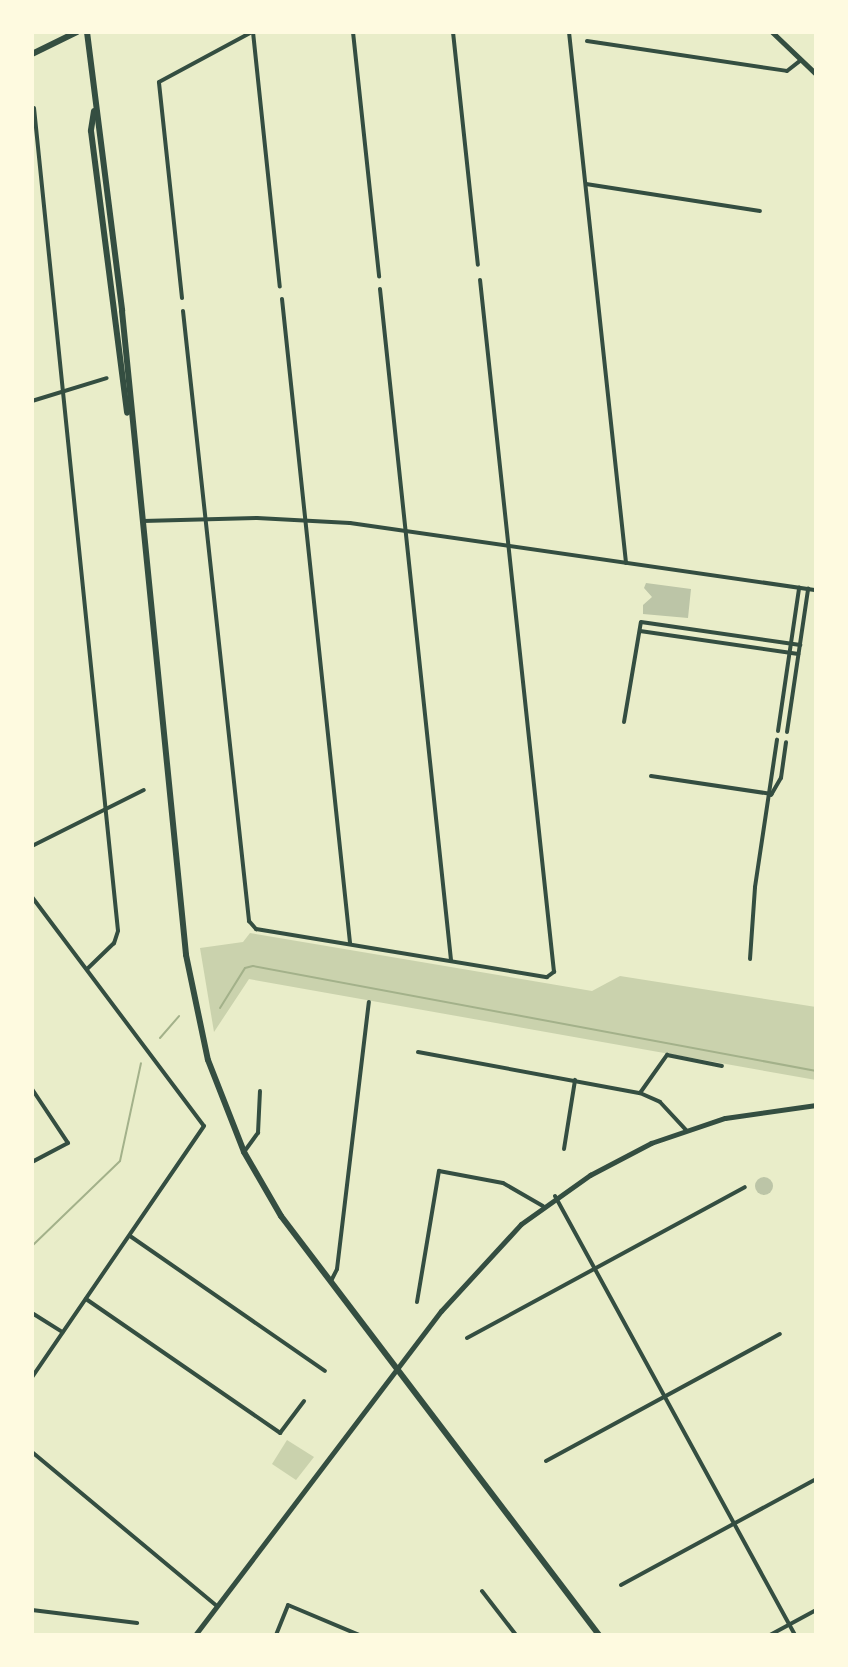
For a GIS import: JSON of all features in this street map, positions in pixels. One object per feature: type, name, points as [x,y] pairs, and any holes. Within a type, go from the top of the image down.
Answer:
[{"type":"main road","points":[[32,54],[77,32]]},
{"type":"main road","points":[[87,32],[95,107],[91,131],[119,379],[130,428],[186,955],[208,1060],[244,1152],[281,1216],[395,1372],[599,1635]]},
{"type":"street","points":[[182,298],[159,82],[252,32],[280,287]]},
{"type":"street","points":[[353,32],[379,277]]},
{"type":"street","points":[[453,32],[478,265]]},
{"type":"street","points":[[569,32],[626,563]]},
{"type":"street","points":[[772,32],[816,74]]},
{"type":"street","points":[[587,41],[787,71],[800,61]]},
{"type":"street","points":[[34,108],[118,931],[114,943],[87,969]]},
{"type":"street","points":[[586,184],[760,211]]},
{"type":"street","points":[[183,311],[249,921],[256,929],[547,977],[554,972],[480,280]]},
{"type":"street","points":[[380,289],[451,960]]},
{"type":"street","points":[[282,299],[350,943]]},
{"type":"street","points":[[32,401],[107,378]]},
{"type":"street","points":[[140,521],[205,518],[306,521],[407,531],[816,590]]},
{"type":"street","points":[[778,731],[799,588]]},
{"type":"street","points":[[787,732],[808,589]]},
{"type":"street","points":[[624,722],[641,622],[800,645]]},
{"type":"street","points":[[640,631],[798,654]]},
{"type":"street","points":[[750,959],[777,740]]},
{"type":"street","points":[[770,794],[781,778],[786,742]]},
{"type":"street","points":[[651,776],[770,794]]},
{"type":"street","points":[[32,846],[144,790]]},
{"type":"street","points":[[32,897],[204,1126],[32,1377]]},
{"type":"street","points":[[331,1281],[337,1269],[369,1002]]},
{"type":"street","points":[[418,1052],[640,1093],[660,1102],[686,1130]]},
{"type":"street","points":[[640,1093],[667,1055],[722,1066]]},
{"type":"street","points":[[564,1149],[575,1080]]},
{"type":"street","points":[[32,1089],[68,1143],[32,1162]]},
{"type":"street","points":[[244,1152],[258,1133],[260,1091]]},
{"type":"street","points":[[195,1635],[467,1278],[543,1206],[621,1157],[686,1130],[750,1113],[816,1105]]},
{"type":"street","points":[[417,1302],[439,1171],[503,1183],[543,1206]]},
{"type":"street","points":[[467,1338],[745,1187]]},
{"type":"street","points":[[555,1196],[795,1635]]},
{"type":"street","points":[[129,1236],[325,1371]]},
{"type":"street","points":[[86,1299],[280,1433],[304,1401]]},
{"type":"street","points":[[32,1313],[62,1332]]},
{"type":"street","points":[[546,1461],[780,1334]]},
{"type":"street","points":[[32,1452],[217,1606]]},
{"type":"street","points":[[621,1585],[814,1480]]},
{"type":"street","points":[[482,1591],[516,1635]]},
{"type":"street","points":[[276,1635],[288,1605],[359,1635]]},
{"type":"street","points":[[32,1610],[137,1623]]},
{"type":"street","points":[[770,1635],[816,1610]]},
{"type":"green space","points":[[250,933],[592,991],[620,976],[816,1007],[816,1080],[249,979],[214,1032],[200,948],[243,942]]},
{"type":"green space","points":[[287,1440],[314,1457],[296,1480],[272,1464]]},
{"type":"building","points":[[646,583],[691,589],[688,618],[643,614],[643,605],[652,597],[644,588]]},
{"type":"building","points":[[764,1177],[773,1186],[764,1195],[755,1186]]},
{"type":"waterway","points":[[220,1008],[245,968],[253,966],[816,1071]]},
{"type":"waterway","points":[[160,1038],[179,1016]]},
{"type":"waterway","points":[[32,1246],[120,1161],[141,1063]]}]
